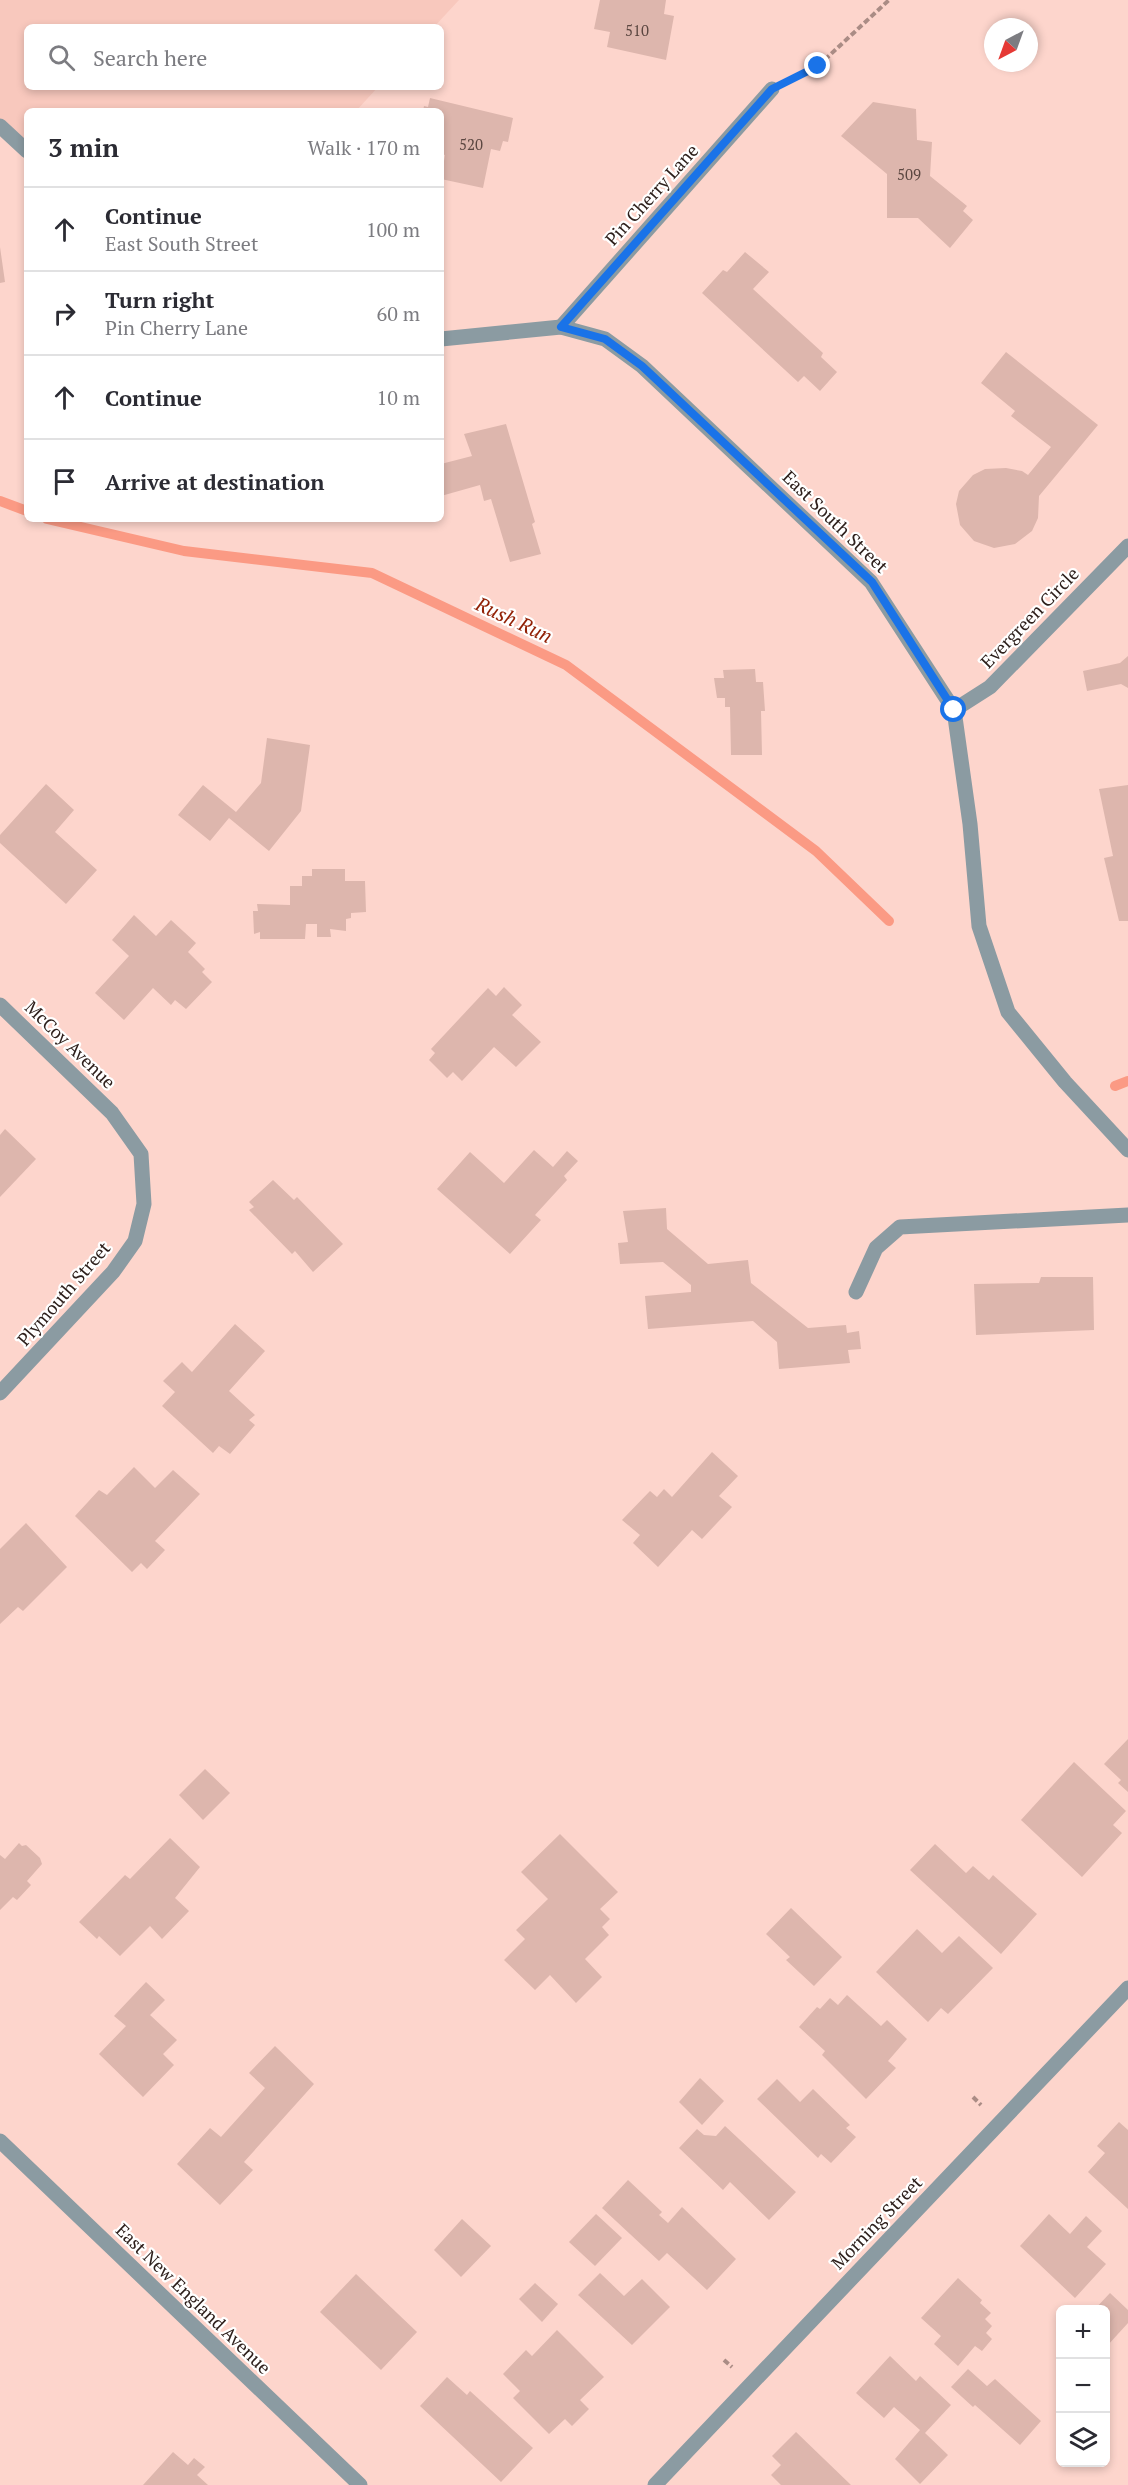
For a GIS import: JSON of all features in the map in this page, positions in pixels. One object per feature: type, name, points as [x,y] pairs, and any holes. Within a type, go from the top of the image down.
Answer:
[{"type":"street","name":"Pin Cherry Lane","points":[[561,327],[772,89]]},
{"type":"street","points":[[0,126],[24,148]]},
{"type":"street","name":"East South Street","points":[[444,339],[561,327],[605,339],[642,366],[872,582],[954,710],[970,824],[979,926],[1008,1012],[1065,1082],[1128,1150]]},
{"type":"street","name":"Evergreen Circle","points":[[954,710],[990,687],[1128,546]]},
{"type":"street","name":"McCoy Avenue","points":[[0,1005],[112,1113]]},
{"type":"street","name":"Plymouth Street","points":[[0,1393],[113,1272],[135,1241],[144,1204],[141,1154],[112,1113]]},
{"type":"street","points":[[856,1292],[876,1248],[900,1227],[1128,1215]]},
{"type":"street","name":"Morning Street","points":[[655,2485],[1128,1988]]},
{"type":"street","name":"East New England Avenue","points":[[0,2141],[360,2485]]},
{"type":"path","points":[[772,89],[818,66],[889,0]]},
{"type":"shaded area","points":[[0,0],[459,0],[437,24],[24,24],[24,90],[375,90],[359,108],[24,108],[24,149],[0,126]]},
{"type":"building","points":[[600,0],[666,0],[664,14],[674,16],[666,60],[607,47],[610,32],[594,29]]},
{"type":"building","points":[[430,98],[513,118],[508,142],[503,141],[500,151],[491,149],[483,188],[444,180],[444,108],[424,108],[424,106],[428,107]]},
{"type":"building","points":[[873,102],[916,109],[917,140],[932,142],[930,176],[967,206],[963,211],[973,220],[950,248],[918,218],[887,218],[887,174],[841,136]]},
{"type":"building","points":[[0,247],[5,282],[0,283]]},
{"type":"building","points":[[745,252],[769,272],[753,289],[823,353],[821,357],[837,372],[820,391],[804,376],[798,382],[702,293],[723,270],[727,272]]},
{"type":"building","points":[[1006,352],[1098,425],[1039,496],[1038,518],[1032,531],[1015,544],[994,548],[974,541],[960,525],[956,504],[959,491],[973,475],[985,469],[1006,468],[1022,471],[1028,475],[1051,447],[1011,416],[1015,411],[981,383]]},
{"type":"building","points":[[506,424],[535,522],[532,524],[541,554],[510,562],[491,499],[484,501],[480,485],[444,495],[444,463],[472,456],[464,434]]},
{"type":"building","points":[[1128,656],[1128,688],[1121,684],[1087,691],[1083,671],[1120,663]]},
{"type":"building","points":[[755,669],[756,682],[763,682],[765,711],[761,711],[762,755],[731,755],[730,707],[725,707],[725,698],[717,698],[714,678],[724,678],[723,670]]},
{"type":"building","points":[[267,738],[310,745],[301,811],[269,851],[229,818],[210,841],[178,815],[203,785],[236,812],[261,783]]},
{"type":"building","points":[[46,784],[74,810],[55,832],[97,870],[66,904],[0,843],[0,835]]},
{"type":"building","points":[[1128,785],[1128,921],[1119,921],[1104,858],[1113,856],[1099,789]]},
{"type":"building","points":[[312,869],[345,869],[345,881],[365,881],[366,912],[351,913],[351,918],[346,919],[346,931],[330,929],[331,937],[317,937],[317,924],[306,924],[305,939],[260,939],[260,932],[254,934],[253,911],[258,911],[257,904],[290,905],[290,886],[302,886],[302,876],[312,876]]},
{"type":"building","points":[[134,915],[156,936],[171,920],[196,943],[188,952],[205,969],[202,972],[212,982],[186,1009],[175,1000],[171,1005],[153,988],[124,1020],[95,993],[129,956],[112,940]]},
{"type":"building","points":[[504,987],[522,1005],[512,1015],[541,1042],[516,1067],[494,1047],[462,1081],[453,1072],[447,1078],[429,1060],[435,1053],[431,1049],[488,988],[496,996]]},
{"type":"building","points":[[5,1129],[36,1159],[0,1197],[0,1135]]},
{"type":"building","points":[[534,1150],[553,1167],[567,1151],[578,1161],[564,1176],[567,1180],[535,1215],[541,1220],[510,1254],[437,1189],[470,1152],[504,1183]]},
{"type":"building","points":[[273,1180],[294,1200],[297,1197],[343,1244],[313,1272],[295,1251],[292,1254],[249,1210],[254,1207],[249,1202]]},
{"type":"building","points":[[666,1208],[667,1229],[708,1264],[748,1260],[751,1283],[808,1328],[846,1325],[847,1333],[859,1331],[861,1349],[848,1350],[850,1363],[779,1369],[777,1342],[753,1321],[648,1329],[645,1296],[691,1292],[691,1285],[663,1262],[620,1264],[618,1243],[628,1242],[623,1211]]},
{"type":"building","points":[[1041,1277],[1093,1277],[1094,1330],[976,1335],[974,1284],[1039,1283]]},
{"type":"building","points":[[235,1324],[265,1351],[229,1391],[255,1415],[249,1420],[255,1425],[230,1454],[219,1446],[213,1453],[162,1406],[175,1392],[163,1381],[182,1362],[192,1372]]},
{"type":"building","points":[[712,1452],[738,1476],[719,1496],[732,1507],[702,1539],[692,1530],[658,1567],[633,1543],[640,1535],[622,1520],[650,1491],[657,1497],[664,1489],[672,1497]]},
{"type":"building","points":[[134,1467],[155,1488],[173,1470],[200,1494],[155,1541],[165,1550],[147,1569],[141,1563],[132,1572],[75,1516],[99,1490],[107,1495]]},
{"type":"building","points":[[26,1523],[67,1567],[23,1611],[18,1607],[0,1624],[0,1549]]},
{"type":"building","points":[[1128,1739],[1128,1792],[1118,1783],[1121,1780],[1104,1764]]},
{"type":"building","points":[[1074,1762],[1126,1811],[1113,1825],[1122,1833],[1082,1877],[1021,1820]]},
{"type":"building","points":[[205,1769],[230,1793],[203,1820],[179,1795]]},
{"type":"building","points":[[560,1834],[618,1892],[600,1909],[610,1919],[602,1927],[609,1935],[585,1959],[602,1977],[576,2003],[550,1975],[535,1990],[504,1960],[525,1939],[516,1930],[548,1899],[521,1872]]},
{"type":"building","points":[[170,1838],[200,1867],[175,1898],[189,1911],[162,1939],[150,1926],[120,1956],[99,1936],[97,1939],[79,1922],[125,1875],[130,1879]]},
{"type":"building","points":[[19,1843],[22,1846],[26,1845],[40,1858],[42,1864],[27,1881],[31,1885],[17,1900],[13,1897],[0,1910],[0,1855],[5,1859]]},
{"type":"building","points":[[935,1844],[966,1873],[973,1866],[989,1880],[993,1875],[1037,1914],[1001,1954],[910,1870]]},
{"type":"building","points":[[791,1908],[842,1957],[814,1986],[786,1960],[790,1957],[766,1934]]},
{"type":"building","points":[[917,1929],[942,1953],[959,1936],[993,1968],[948,2014],[941,2008],[928,2022],[876,1972]]},
{"type":"building","points":[[146,1982],[165,2000],[150,2015],[177,2040],[163,2054],[174,2065],[143,2097],[99,2054],[126,2026],[114,2016]]},
{"type":"building","points":[[847,1995],[881,2026],[887,2020],[907,2039],[888,2061],[896,2068],[866,2099],[822,2055],[825,2051],[799,2027],[817,2007],[820,2009],[830,1998],[838,2005]]},
{"type":"building","points":[[275,2046],[314,2084],[244,2162],[253,2170],[220,2205],[177,2164],[210,2128],[221,2137],[265,2088],[249,2073]]},
{"type":"building","points":[[700,2078],[724,2101],[702,2125],[679,2102]]},
{"type":"building","points":[[777,2079],[800,2102],[813,2089],[850,2125],[846,2128],[856,2137],[831,2163],[821,2154],[818,2158],[757,2099]]},
{"type":"building","points":[[1119,2122],[1128,2130],[1128,2209],[1088,2172],[1105,2153],[1097,2146]]},
{"type":"building","points":[[725,2126],[796,2192],[769,2220],[730,2182],[723,2190],[679,2148],[697,2129],[704,2135],[716,2136]]},
{"type":"building","points":[[628,2180],[662,2212],[659,2215],[668,2223],[682,2207],[736,2259],[707,2290],[667,2253],[659,2261],[602,2208]]},
{"type":"building","points":[[596,2214],[622,2238],[595,2266],[569,2242]]},
{"type":"building","points":[[1049,2214],[1070,2234],[1086,2216],[1102,2231],[1087,2247],[1106,2264],[1075,2298],[1020,2246]]},
{"type":"building","points":[[462,2219],[491,2246],[461,2277],[434,2250]]},
{"type":"building","points":[[600,2273],[624,2296],[642,2279],[670,2307],[632,2345],[578,2295]]},
{"type":"building","points":[[356,2274],[417,2332],[381,2370],[320,2312]]},
{"type":"building","points":[[958,2278],[982,2300],[980,2303],[991,2313],[985,2319],[992,2326],[986,2333],[992,2339],[982,2351],[975,2346],[958,2366],[934,2344],[941,2336],[921,2318]]},
{"type":"building","points":[[535,2283],[558,2304],[542,2322],[519,2299]]},
{"type":"building","points":[[1110,2293],[1128,2310],[1128,2323],[1110,2343],[1110,2305],[1099,2305]]},
{"type":"building","points":[[557,2330],[604,2377],[580,2400],[589,2409],[572,2426],[565,2419],[549,2434],[513,2398],[520,2391],[503,2374],[526,2350],[532,2356]]},
{"type":"building","points":[[890,2356],[916,2381],[920,2376],[951,2405],[925,2433],[948,2455],[920,2484],[895,2459],[920,2430],[894,2407],[884,2418],[856,2393]]},
{"type":"building","points":[[968,2369],[987,2386],[995,2379],[1041,2421],[1020,2445],[951,2387]]},
{"type":"building","points":[[447,2377],[467,2395],[470,2391],[533,2448],[501,2482],[420,2406]]},
{"type":"building","points":[[796,2432],[851,2485],[781,2485],[771,2475],[781,2465],[772,2456]]},
{"type":"building","points":[[173,2452],[188,2465],[194,2458],[205,2467],[197,2475],[208,2485],[143,2485]]},
{"type":"waterway","name":"Rush Run","points":[[0,501],[24,510]]},
{"type":"waterway","name":"Rush Run","points":[[60,522],[184,551],[372,573],[566,665],[816,851],[889,921]]},
{"type":"waterway","name":"Rush Run","points":[[1115,1086],[1128,1081]]},
{"type":"route","points":[[818,66],[772,89],[561,327],[605,339],[642,366],[872,582],[954,710]]}]
